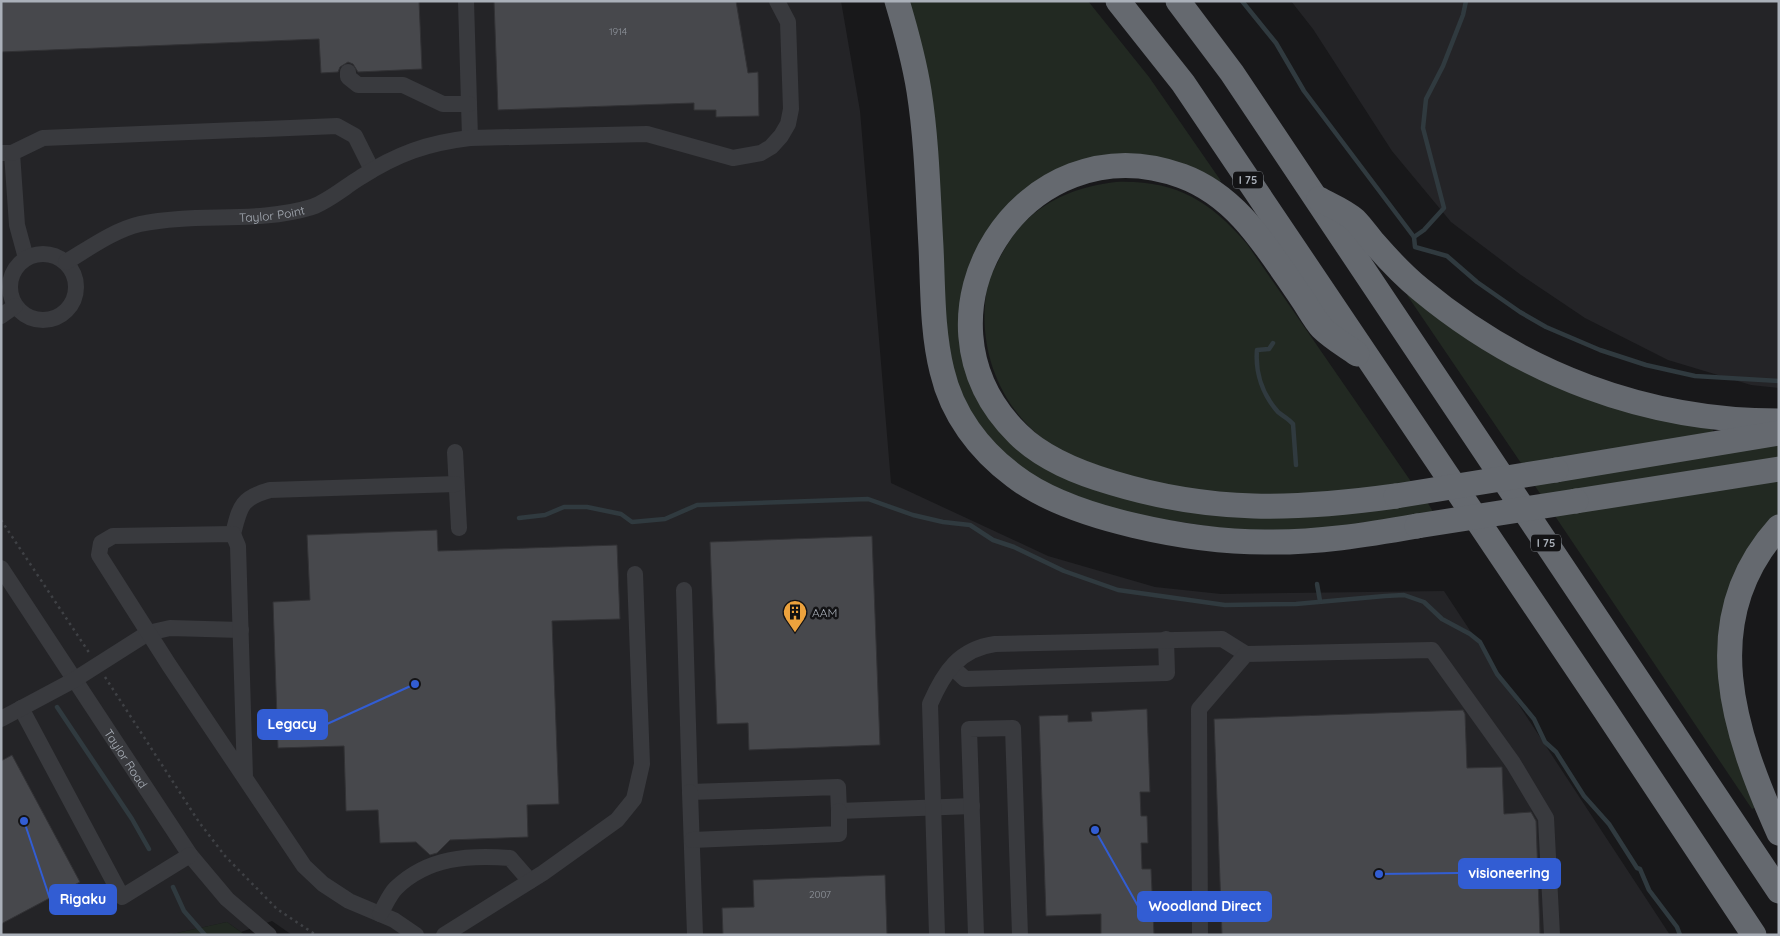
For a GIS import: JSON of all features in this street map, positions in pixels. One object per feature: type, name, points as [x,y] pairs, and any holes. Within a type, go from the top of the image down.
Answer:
[{"type":"highway","points":[[897,1],[913,57],[923,122],[938,353],[942,374],[954,403],[970,433],[983,448],[1015,477],[1054,498],[1111,519],[1169,533],[1232,541],[1265,542],[1332,539],[1779,469]]},
{"type":"highway","name":"I 75","points":[[1118,1],[1183,83],[1754,935]]},
{"type":"highway","name":"I 75","points":[[1178,1],[1232,73],[1779,892]]},
{"type":"highway","points":[[1371,364],[1322,328],[1252,228],[1232,206],[1199,184],[1182,176],[1142,167],[1115,167],[1078,173],[1058,181],[1028,201],[1008,220],[987,252],[979,270],[970,306],[971,335],[976,364],[989,396],[1018,434],[1033,447],[1070,468],[1142,491],[1216,505],[1277,508],[1396,496],[1779,433]]},
{"type":"highway","points":[[1313,195],[1355,220],[1376,245],[1418,288],[1459,320],[1536,366],[1584,387],[1650,407],[1708,417],[1779,422]]},
{"type":"highway","points":[[1779,527],[1761,551],[1743,585],[1732,624],[1729,683],[1740,733],[1751,770],[1779,833]]},
{"type":"street","points":[[466,1],[470,138]]},
{"type":"street","name":"Taylor Point","points":[[66,262],[106,238],[138,225],[282,215],[315,206],[372,170],[417,147],[470,138],[647,134],[733,158],[761,153],[772,147],[781,136],[788,124],[791,109],[788,22],[777,1]]},
{"type":"street","points":[[348,72],[348,77],[358,85],[403,85],[443,104],[469,104]]},
{"type":"street","points":[[26,258],[7,194],[7,153],[43,138],[337,126],[355,136],[372,170]]},
{"type":"street","points":[[36,254],[47,254],[66,262],[74,275],[76,291],[73,301],[66,310],[57,317],[46,320],[34,319],[24,314],[15,306],[10,295],[9,284],[12,273],[26,258],[36,254]]},
{"type":"street","points":[[1,316],[15,306]]},
{"type":"street","points":[[455,452],[459,528]]},
{"type":"street","points":[[246,777],[238,546],[233,534],[243,502],[254,494],[270,490],[456,484]]},
{"type":"street","points":[[233,534],[113,536],[101,543],[99,555],[148,633],[304,866],[323,884],[349,901],[380,914],[416,935]]},
{"type":"street","name":"Taylor Road","points":[[1,568],[190,855],[227,899],[268,935]]},
{"type":"street","points":[[444,935],[530,881],[617,820],[634,799],[642,764],[635,574]]},
{"type":"street","points":[[684,590],[695,935]]},
{"type":"street","points":[[1,719],[74,680],[148,633],[170,628],[241,630]]},
{"type":"street","points":[[952,667],[965,679],[1167,673],[1166,639]]},
{"type":"street","points":[[937,935],[930,704],[941,679],[952,667],[977,646],[1166,639],[1222,639],[1246,654],[1432,650],[1512,763],[1546,818],[1552,935]]},
{"type":"street","points":[[1200,935],[1199,709],[1246,654]]},
{"type":"street","points":[[21,708],[122,897],[190,855]]},
{"type":"street","points":[[976,935],[969,729],[1013,728],[1020,935]]},
{"type":"street","points":[[690,792],[838,787],[839,834],[692,840]]},
{"type":"street","points":[[839,811],[972,806]]},
{"type":"street","points":[[380,914],[395,889],[421,868],[450,858],[510,858],[530,881]]},
{"type":"path","points":[[1,520],[199,822],[225,856],[277,909],[316,935]]},
{"type":"shaded area","points":[[1,1],[841,1],[860,111],[891,483],[1048,556],[1155,587],[1221,594],[1444,591],[1670,935],[292,935],[272,921],[241,932],[227,922],[168,935],[1,935]]},
{"type":"shaded area","points":[[905,1],[1088,1],[1149,77],[1221,181],[1216,184],[1185,168],[1026,189],[995,220],[982,240],[966,276],[961,293],[960,336],[963,357],[976,394],[996,426],[1009,440],[1213,515],[1268,518],[1294,517],[1346,512],[1426,500],[1435,515],[1356,526],[1253,533],[1115,512],[1029,476],[981,434],[948,363]]},
{"type":"shaded area","points":[[1291,1],[1779,1],[1779,388],[1751,385],[1668,360],[1585,318],[1521,275],[1451,222],[1392,151],[1313,29]]},
{"type":"shaded area","points":[[1116,182],[1137,182],[1173,189],[1189,196],[1219,215],[1233,229],[1247,244],[1412,483],[1347,492],[1298,496],[1241,495],[1185,489],[1130,476],[1071,456],[1040,437],[1023,420],[1008,400],[997,379],[989,356],[985,332],[985,308],[989,280],[1013,236],[1025,221],[1040,209],[1060,197],[1081,189]]},
{"type":"shaded area","points":[[1412,293],[1489,352],[1537,378],[1712,427],[1714,435],[1523,466],[1407,295]]},
{"type":"shaded area","points":[[1779,445],[1779,461],[1543,498],[1533,483]]},
{"type":"shaded area","points":[[1779,480],[1779,515],[1731,594],[1756,807],[1752,809],[1555,516]]},
{"type":"shaded area","points":[[227,922],[245,935],[168,935]]},
{"type":"building","points":[[1,1],[419,1],[422,69],[358,72],[353,64],[348,62],[340,67],[338,72],[321,73],[319,39],[1,52]]},
{"type":"building","points":[[494,1],[736,1],[748,73],[758,72],[759,116],[716,117],[716,110],[694,110],[694,103],[498,110]]},
{"type":"building","points":[[437,530],[438,551],[617,545],[620,619],[552,621],[559,804],[527,805],[528,837],[450,840],[437,853],[430,855],[416,842],[380,843],[378,810],[346,811],[344,746],[278,748],[273,602],[310,600],[307,535]]},
{"type":"building","name":"AAM","points":[[872,536],[880,745],[749,750],[748,723],[717,724],[710,542]]},
{"type":"building","points":[[1147,709],[1150,792],[1140,792],[1141,816],[1147,816],[1148,843],[1141,843],[1142,869],[1151,869],[1154,935],[1101,935],[1101,914],[1046,916],[1039,716],[1068,715],[1068,722],[1092,721],[1091,712]]},
{"type":"building","points":[[1463,710],[1465,714],[1467,768],[1502,767],[1504,814],[1531,812],[1536,821],[1540,935],[1222,935],[1214,719]]},
{"type":"building","points":[[12,755],[80,882],[1,924],[1,761]]},
{"type":"building","points":[[885,875],[887,935],[723,935],[722,908],[754,907],[753,880]]},
{"type":"waterway","points":[[1242,1],[1276,43],[1304,91],[1414,237],[1415,247],[1447,256],[1477,282],[1520,312],[1546,327],[1600,350],[1646,365],[1695,376],[1779,381]]},
{"type":"waterway","points":[[1414,237],[1424,230],[1444,208],[1423,128],[1426,99],[1443,66],[1463,15],[1466,1]]},
{"type":"waterway","points":[[1273,343],[1269,349],[1257,350],[1257,367],[1261,383],[1268,398],[1278,412],[1293,424],[1296,465]]},
{"type":"waterway","points":[[519,518],[545,515],[564,507],[587,507],[621,514],[632,522],[665,519],[697,505],[868,499],[913,515],[943,522],[970,525],[993,540],[1014,547],[1064,571],[1118,590],[1225,605],[1296,604],[1404,595],[1424,602],[1442,619],[1470,634],[1480,642],[1497,674],[1534,719],[1545,742],[1556,752],[1584,796],[1609,824],[1637,868],[1640,869],[1649,890],[1677,927],[1680,935]]},
{"type":"waterway","points":[[1317,584],[1320,601]]},
{"type":"waterway","points":[[57,707],[132,819],[149,849]]},
{"type":"waterway","points":[[173,887],[184,911],[205,935]]},
{"type":"place","name":"AAM","points":[[795,633]]},
{"type":"place","name":"Legacy","points":[[415,684]]},
{"type":"place","name":"Rigaku","points":[[24,821]]},
{"type":"place","name":"Woodland Direct","points":[[1095,830]]},
{"type":"place","name":"visioneering","points":[[1379,874]]}]
